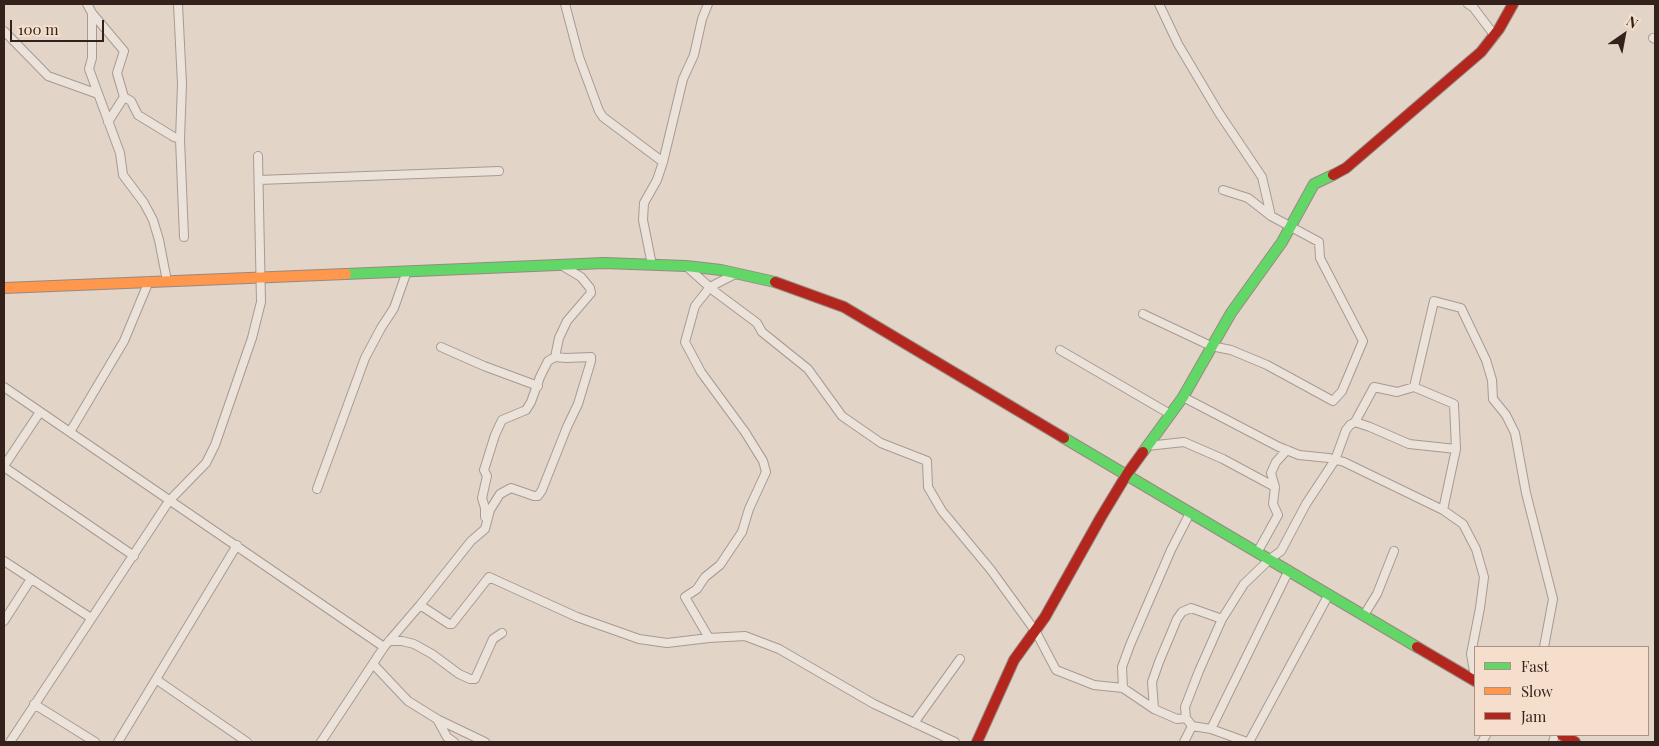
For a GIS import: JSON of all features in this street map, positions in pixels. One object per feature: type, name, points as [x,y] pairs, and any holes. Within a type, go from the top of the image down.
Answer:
[{"type":"street","points":[[87,4],[92,13],[124,50],[117,72],[124,96],[131,100],[138,115],[174,138],[180,139]]},
{"type":"street","points":[[178,4],[182,84],[180,139],[184,237]]},
{"type":"street","points":[[566,4],[579,57],[599,111],[603,117],[663,162]]},
{"type":"street","points":[[652,265],[643,220],[644,203],[657,180],[663,162],[683,80],[694,55],[702,19],[708,4]]},
{"type":"street","points":[[1159,4],[1178,44],[1219,114],[1262,176],[1271,216]]},
{"type":"street","points":[[1468,4],[1473,7],[1494,36]]},
{"type":"street","points":[[977,742],[1014,660],[1046,617],[1127,474],[1183,397],[1231,313],[1282,242],[1314,184],[1346,168],[1481,52],[1494,36],[1513,4]]},
{"type":"street","points":[[92,13],[92,58],[89,69],[120,153],[123,175],[144,203],[153,220],[167,281]]},
{"type":"street","points":[[4,31],[48,76],[98,94]]},
{"type":"street","points":[[108,122],[124,96]]},
{"type":"street","points":[[10,742],[169,501],[206,463],[215,445],[252,338],[261,302],[262,277],[258,156]]},
{"type":"street","points":[[259,180],[499,170]]},
{"type":"street","points":[[1143,314],[1211,346],[1231,350],[1267,365],[1333,401],[1342,392],[1363,341],[1320,258],[1319,242],[1271,216],[1248,198],[1223,190]]},
{"type":"street","points":[[4,288],[604,263],[686,266],[737,273],[783,284],[844,307],[873,323],[1190,513],[1474,678]]},
{"type":"street","points":[[485,529],[485,508],[482,498],[487,476],[484,470],[495,435],[502,420],[526,410],[548,362],[555,356],[559,338],[567,321],[590,293],[590,288],[581,277],[560,265]]},
{"type":"street","points":[[686,266],[757,323],[762,332],[808,369],[842,416],[881,443],[928,461],[928,487],[942,511],[991,570],[1036,632],[1056,670],[1094,684],[1123,688],[1154,709],[1177,719],[1186,718]]},
{"type":"street","points":[[317,489],[365,358],[394,308],[407,271]]},
{"type":"street","points":[[709,638],[685,597],[697,589],[705,577],[720,565],[742,532],[749,509],[766,472],[763,461],[745,432],[701,372],[685,342],[695,306],[710,287],[737,273]]},
{"type":"street","points":[[70,432],[124,341],[149,282]]},
{"type":"street","points":[[1414,387],[1434,302],[1461,308],[1486,360],[1492,380],[1493,399],[1506,415],[1515,433],[1526,492],[1553,599],[1544,646]]},
{"type":"street","points":[[441,347],[484,366],[538,386]]},
{"type":"street","points":[[1060,350],[1170,414]]},
{"type":"street","points":[[322,742],[387,644],[471,541],[485,529],[490,510],[500,494],[511,488],[538,496],[578,404],[591,358],[555,356]]},
{"type":"street","points":[[4,387],[169,501],[387,644],[402,641],[414,644],[460,674],[470,679],[475,679],[493,640],[502,633]]},
{"type":"street","points":[[1329,594],[1248,742],[1210,729],[1192,726],[1186,718],[1185,707],[1222,618],[1244,584],[1281,551],[1306,504],[1335,460],[1346,430],[1355,422],[1374,387],[1397,392],[1414,387],[1454,404],[1456,449],[1443,510]]},
{"type":"street","points":[[1183,397],[1299,455],[1344,462],[1443,510],[1463,524],[1476,549],[1484,577],[1471,654],[1474,673]]},
{"type":"street","points":[[40,412],[4,467],[134,556]]},
{"type":"street","points":[[1355,422],[1409,444],[1456,449]]},
{"type":"street","points":[[1147,446],[1184,442],[1223,459],[1275,487]]},
{"type":"street","points":[[1258,551],[1278,515],[1273,504],[1275,487],[1271,473],[1276,462],[1287,450]]},
{"type":"street","points":[[1123,688],[1122,667],[1130,645],[1171,550],[1190,513]]},
{"type":"street","points":[[118,742],[237,545]]},
{"type":"street","points":[[1364,615],[1377,594],[1394,551]]},
{"type":"street","points":[[4,561],[91,618]]},
{"type":"street","points":[[1210,729],[1289,570]]},
{"type":"street","points":[[420,605],[449,624],[452,624],[489,577],[577,617],[640,639],[667,643],[745,636],[779,649],[874,704],[955,742]]},
{"type":"street","points":[[4,622],[31,579]]},
{"type":"street","points":[[1154,709],[1152,682],[1177,619],[1182,612],[1191,608],[1222,618]]},
{"type":"street","points":[[914,723],[960,660]]},
{"type":"street","points":[[373,664],[408,701],[437,719],[485,742]]},
{"type":"street","points":[[157,680],[248,742]]},
{"type":"street","points":[[34,704],[95,742]]},
{"type":"street","points":[[437,719],[447,737],[454,742]]},
{"type":"street","points":[[1184,742],[1192,726]]},
{"type":"street","points":[[1564,736],[1575,742]]},
{"type":"traffic: fast","points":[[1143,452],[1183,397],[1231,313],[1282,242],[1314,184],[1333,175]]},
{"type":"traffic: fast","points":[[346,274],[604,263],[686,266],[721,270],[775,282]]},
{"type":"traffic: fast","points":[[1064,438],[1417,647]]},
{"type":"traffic: slow","points":[[4,288],[346,274]]},
{"type":"traffic: jam","points":[[1333,175],[1346,168],[1481,52],[1499,29],[1513,4]]},
{"type":"traffic: jam","points":[[775,282],[844,307],[1064,438]]},
{"type":"traffic: jam","points":[[977,742],[1014,660],[1045,617],[1101,517],[1143,452]]},
{"type":"traffic: jam","points":[[1417,647],[1474,680]]},
{"type":"traffic: jam","points":[[1564,736],[1575,742]]}]
